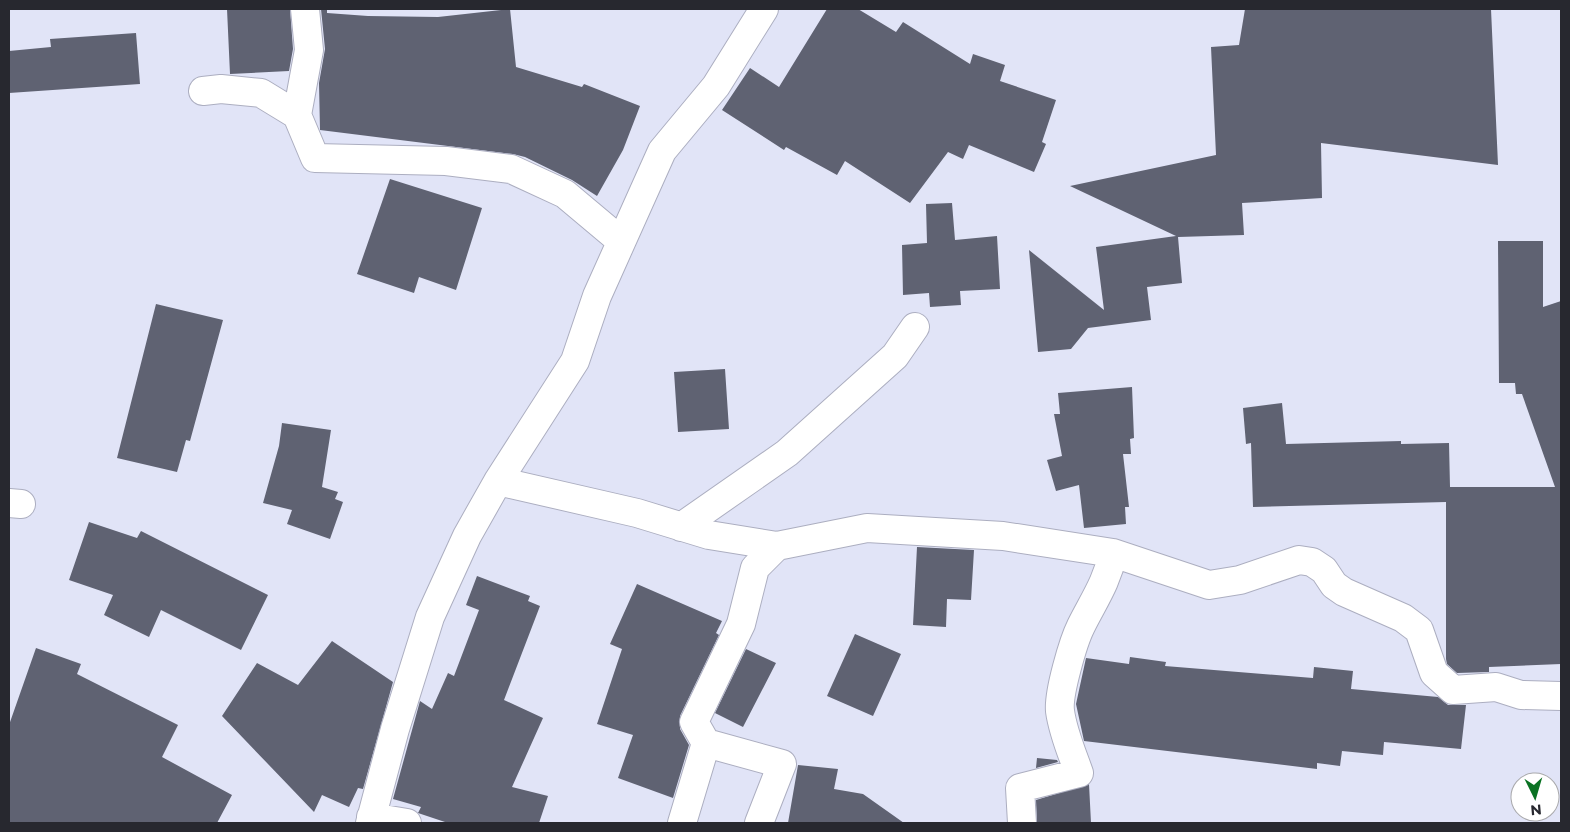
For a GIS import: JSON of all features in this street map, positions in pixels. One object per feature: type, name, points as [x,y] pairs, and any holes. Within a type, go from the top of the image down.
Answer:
[{"type":"street","points":[[305,9],[309,50],[297,115],[315,158],[446,162],[511,169],[565,194],[621,241]]},
{"type":"street","points":[[407,823],[371,820],[395,728],[430,617],[467,536],[498,482],[575,361],[597,296],[662,150],[716,86],[764,9]]},
{"type":"street","points":[[202,91],[221,89],[261,93],[297,115]]},
{"type":"street","points":[[681,527],[786,453],[895,356],[916,327]]},
{"type":"street","points":[[498,482],[637,512],[709,536],[777,546],[868,528],[1003,536],[1113,553],[1209,586],[1240,580],[1299,560],[1312,562],[1324,570],[1334,585],[1344,592],[1403,618],[1419,630],[1434,673],[1453,690],[1496,687],[1521,695],[1561,696]]},
{"type":"street","points":[[759,823],[782,764],[706,743],[694,722],[741,624],[755,568],[777,546]]},
{"type":"street","points":[[1022,823],[1020,788],[1079,773],[1066,738],[1060,709],[1069,662],[1080,628],[1108,576],[1113,553]]},
{"type":"street","points":[[682,823],[706,743]]},
{"type":"building","points":[[227,9],[290,9],[293,49],[289,71],[230,74]]},
{"type":"building","points":[[321,9],[327,9],[327,13],[368,16],[438,17],[510,9],[516,67],[582,87],[584,84],[640,106],[623,150],[597,196],[572,180],[525,157],[513,154],[320,130],[319,83],[325,49]]},
{"type":"building","points":[[827,9],[858,9],[896,32],[903,22],[970,64],[973,54],[1005,65],[1000,81],[1056,100],[1042,142],[1046,144],[1034,172],[969,145],[963,159],[948,152],[910,203],[845,161],[837,175],[786,147],[784,150],[722,110],[750,68],[779,87]]},
{"type":"building","points":[[1245,9],[1491,9],[1498,165],[1321,143],[1322,198],[1242,203],[1244,235],[1178,237],[1182,283],[1147,287],[1151,320],[1088,328],[1071,349],[1038,352],[1029,250],[1104,310],[1096,247],[1176,236],[1070,186],[1216,155],[1211,47],[1239,45]]},
{"type":"building","points":[[136,33],[140,84],[9,93],[9,51],[51,47],[50,39]]},
{"type":"building","points":[[390,179],[482,208],[456,290],[419,277],[414,293],[357,274]]},
{"type":"building","points":[[952,203],[955,240],[997,236],[1000,289],[960,291],[961,305],[930,307],[929,293],[903,295],[902,245],[927,243],[926,204]]},
{"type":"building","points":[[1498,241],[1543,241],[1543,307],[1561,301],[1561,664],[1489,667],[1489,672],[1457,673],[1447,664],[1446,659],[1446,502],[1253,507],[1251,443],[1246,444],[1243,408],[1282,403],[1286,444],[1401,441],[1401,444],[1449,443],[1450,487],[1555,487],[1522,394],[1516,394],[1515,383],[1499,383]]},
{"type":"building","points":[[156,304],[223,320],[190,441],[186,440],[177,472],[117,458]]},
{"type":"building","points":[[725,369],[729,429],[678,432],[674,372]]},
{"type":"building","points":[[1132,387],[1134,438],[1130,439],[1131,454],[1123,454],[1129,507],[1125,507],[1126,524],[1084,528],[1079,485],[1056,491],[1047,460],[1062,456],[1054,414],[1060,414],[1058,393]]},
{"type":"building","points":[[282,423],[331,430],[322,487],[338,492],[335,499],[343,502],[330,539],[287,524],[292,510],[263,503],[279,446]]},
{"type":"building","points":[[89,522],[137,538],[141,531],[268,595],[241,650],[161,610],[149,637],[104,615],[113,595],[69,580]]},
{"type":"building","points":[[917,547],[974,550],[971,600],[947,599],[946,627],[913,625]]},
{"type":"building","points":[[477,576],[530,596],[528,601],[540,606],[504,700],[543,718],[512,787],[548,796],[539,823],[448,823],[418,813],[421,807],[393,799],[420,701],[432,709],[448,673],[454,676],[479,610],[466,605]]},
{"type":"building","points":[[637,584],[722,621],[716,633],[719,635],[680,716],[680,729],[689,745],[673,798],[618,778],[633,735],[597,724],[622,649],[610,644]]},
{"type":"building","points":[[855,634],[901,654],[873,716],[827,696]]},
{"type":"building","points":[[332,641],[393,682],[363,789],[358,788],[349,807],[322,795],[314,812],[222,716],[257,663],[298,685]]},
{"type":"building","points":[[36,648],[81,664],[77,674],[178,725],[162,757],[232,795],[217,823],[9,823],[9,725]]},
{"type":"building","points":[[746,649],[776,663],[743,727],[715,713]]},
{"type":"building","points":[[1130,657],[1166,662],[1165,666],[1313,678],[1314,667],[1353,671],[1351,689],[1438,697],[1448,705],[1466,705],[1461,749],[1384,742],[1383,755],[1342,751],[1340,766],[1317,763],[1317,769],[1084,741],[1076,704],[1086,658],[1129,664]]},
{"type":"building","points":[[1037,758],[1057,760],[1058,762],[1036,768]]},
{"type":"building","points":[[798,765],[838,769],[834,789],[863,794],[904,823],[788,823]]},
{"type":"building","points":[[1089,784],[1091,823],[1037,823],[1036,800]]}]
